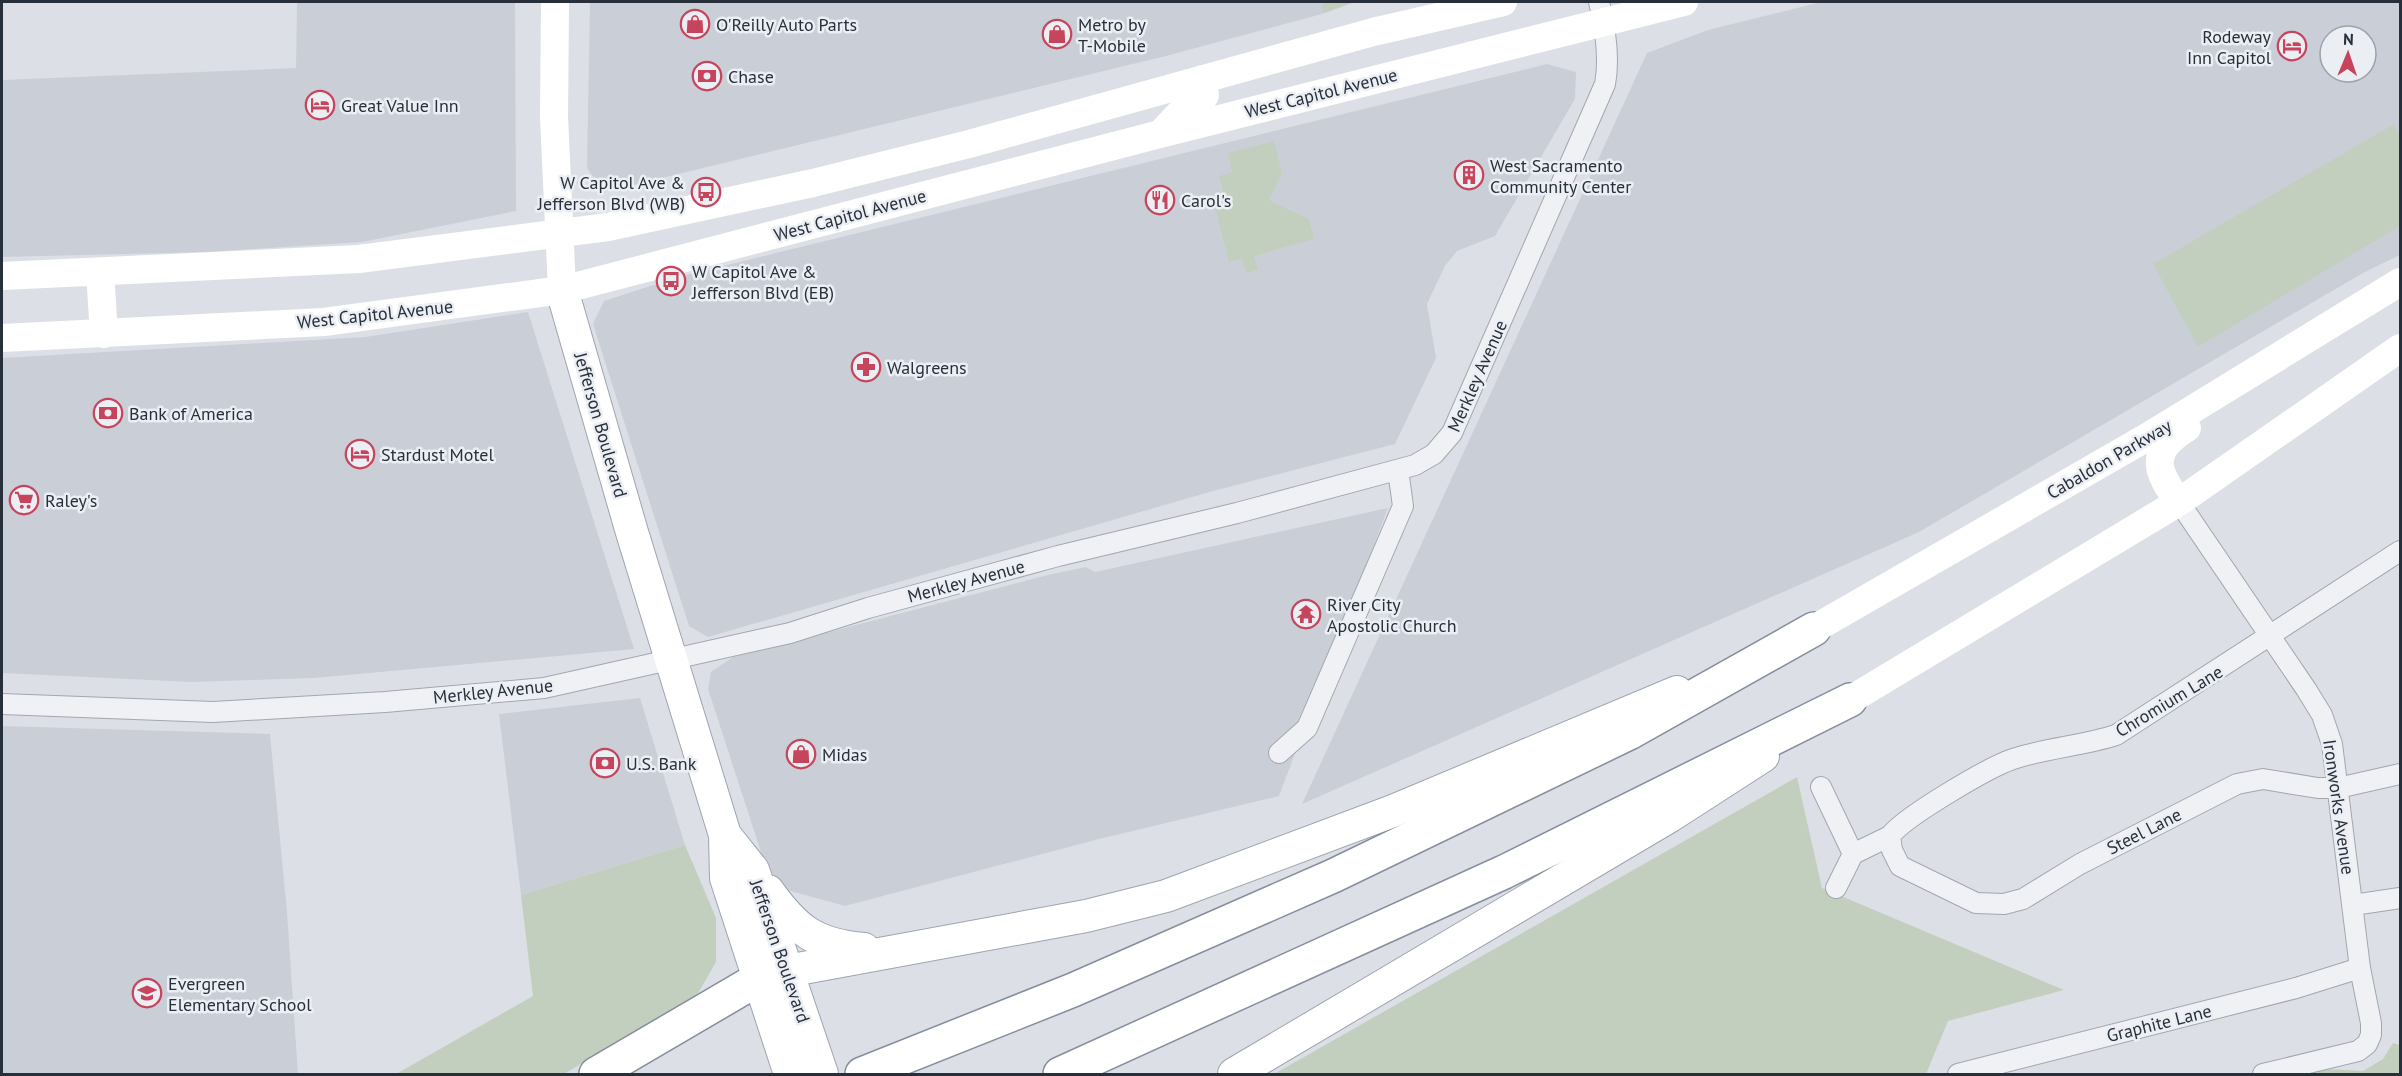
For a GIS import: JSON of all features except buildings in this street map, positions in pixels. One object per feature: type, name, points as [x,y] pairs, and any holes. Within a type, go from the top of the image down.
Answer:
[{"type":"highway","points":[[864,1074],[1073,990],[1333,876],[1629,733],[1815,629]]},
{"type":"highway","points":[[1060,1074],[1504,872],[1850,700]]},
{"type":"highway","points":[[596,1074],[773,974]]},
{"type":"main road","name":"Jefferson Boulevard","points":[[555,2],[554,117],[562,290],[670,660],[725,835],[726,878],[822,1074]]},
{"type":"main road","points":[[2,276],[359,259],[608,227],[813,183],[1003,135],[1373,32],[1503,2]]},
{"type":"main road","name":"West Capitol Avenue","points":[[2,338],[324,322],[562,290],[1160,134],[1602,12],[1684,2]]},
{"type":"main road","points":[[1160,134],[1182,111],[1202,100],[1205,95],[1202,79]]},
{"type":"main road","points":[[930,194],[1000,151],[1003,135]]},
{"type":"main road","points":[[100,272],[104,334]]},
{"type":"main road","name":"Cabaldon Parkway","points":[[1815,629],[2149,436],[2400,282]]},
{"type":"main road","points":[[1234,1074],[1670,816],[1850,700],[2179,502],[2400,348]]},
{"type":"main road","points":[[2179,502],[2162,480],[2159,466],[2161,452],[2174,437],[2248,392],[2260,381],[2272,361]]},
{"type":"main road","points":[[773,974],[1096,914],[1166,896],[1393,811],[1527,756],[1815,629]]},
{"type":"main road","name":"Jefferson Boulevard","points":[[725,835],[753,870],[790,1074]]},
{"type":"main road","points":[[753,870],[788,918],[801,930],[818,939],[863,949],[916,946]]},
{"type":"street","name":"Merkley Avenue","points":[[2,704],[213,712],[385,702],[544,688],[790,633],[868,608],[1058,556],[1398,470],[1425,460],[1446,444],[1452,433],[1605,84],[1607,73],[1602,12]]},
{"type":"street","points":[[1279,753],[1307,728],[1403,506],[1398,470]]},
{"type":"street","name":"Ironworks Avenue","points":[[2179,502],[2322,715],[2332,744],[2360,968],[2372,1023],[2371,1035],[2367,1044],[2358,1051],[2263,1074]]},
{"type":"street","name":"Chromium Lane","points":[[1853,854],[1890,836],[1906,820],[2012,759],[2085,745],[2115,735],[2270,638],[2400,551]]},
{"type":"street","name":"Steel Lane","points":[[1890,836],[1892,850],[1900,866],[1976,903],[2004,904],[2023,899],[2080,864],[2237,784],[2263,779],[2318,788],[2338,788],[2400,774]]},
{"type":"street","points":[[1821,787],[1853,854],[1836,888]]},
{"type":"street","points":[[2353,905],[2400,898]]},
{"type":"street","name":"Graphite Lane","points":[[1958,1074],[2006,1069],[2360,968]]},
{"type":"shaded area","points":[[297,2],[515,2],[516,211],[362,242],[207,252],[2,257],[2,80],[296,68]]},
{"type":"shaded area","points":[[590,2],[1355,2],[1322,14],[1166,56],[604,192],[587,168]]},
{"type":"shaded area","points":[[1821,2],[2400,2],[2400,255],[2363,273],[1919,532],[1302,804],[1647,53],[1708,30]]},
{"type":"shaded area","points":[[1547,64],[1576,72],[1575,99],[1495,236],[1457,251],[1445,266],[1427,304],[1436,358],[1395,444],[1213,491],[708,637],[689,626],[593,324],[604,301],[678,277]]},
{"type":"shaded area","points":[[528,312],[634,649],[314,678],[191,682],[2,673],[2,358],[365,337]]},
{"type":"shaded area","points":[[1388,508],[1279,796],[1099,839],[845,906],[772,886],[708,689],[711,672],[733,657],[1052,574],[1086,567],[1095,572]]},
{"type":"shaded area","points":[[640,698],[685,845],[521,895],[499,714]]},
{"type":"shaded area","points":[[2,726],[270,734],[287,912],[298,1074],[2,1074]]},
{"type":"green space","points":[[1324,2],[1354,2],[1324,13],[1322,8]]},
{"type":"green space","points":[[2394,124],[2400,136],[2400,226],[2198,347],[2153,264]]},
{"type":"green space","points":[[1274,141],[1282,173],[1269,200],[1309,219],[1314,239],[1254,256],[1258,270],[1246,273],[1242,259],[1229,262],[1216,211],[1227,207],[1219,176],[1232,172],[1228,153]]},
{"type":"green space","points":[[1797,777],[1822,888],[2064,990],[1948,1021],[1926,1074],[1274,1074]]},
{"type":"green space","points":[[685,845],[716,918],[716,962],[697,995],[564,1074],[396,1074],[533,996],[521,895]]},
{"type":"green space","points":[[2393,1043],[2400,1045],[2400,1071],[2397,1074],[2304,1074],[2326,1069],[2363,1071],[2383,1059]]},
{"type":"place","name":"O'Reilly Auto Parts","points":[[695,24]]},
{"type":"place","name":"Metro by T-Mobile","points":[[1057,34]]},
{"type":"place","name":"Rodeway Inn Capitol","points":[[2292,46]]},
{"type":"place","name":"Chase","points":[[707,76]]},
{"type":"place","name":"Great Value Inn","points":[[320,105]]},
{"type":"place","name":"West Sacramento Community Center","points":[[1469,175]]},
{"type":"place","name":"W Capitol Ave & Jefferson Blvd (WB)","points":[[706,192]]},
{"type":"place","name":"Carol's","points":[[1160,200]]},
{"type":"place","name":"W Capitol Ave & Jefferson Blvd (EB)","points":[[671,281]]},
{"type":"place","name":"Walgreens","points":[[866,367]]},
{"type":"place","name":"Bank of America","points":[[108,413]]},
{"type":"place","name":"Stardust Motel","points":[[360,454]]},
{"type":"place","name":"Raley's","points":[[24,500]]},
{"type":"place","name":"River City Apostolic Church","points":[[1306,614]]},
{"type":"place","name":"Midas","points":[[801,754]]},
{"type":"place","name":"U.S. Bank","points":[[605,763]]},
{"type":"place","name":"Evergreen Elementary School","points":[[147,993]]}]
